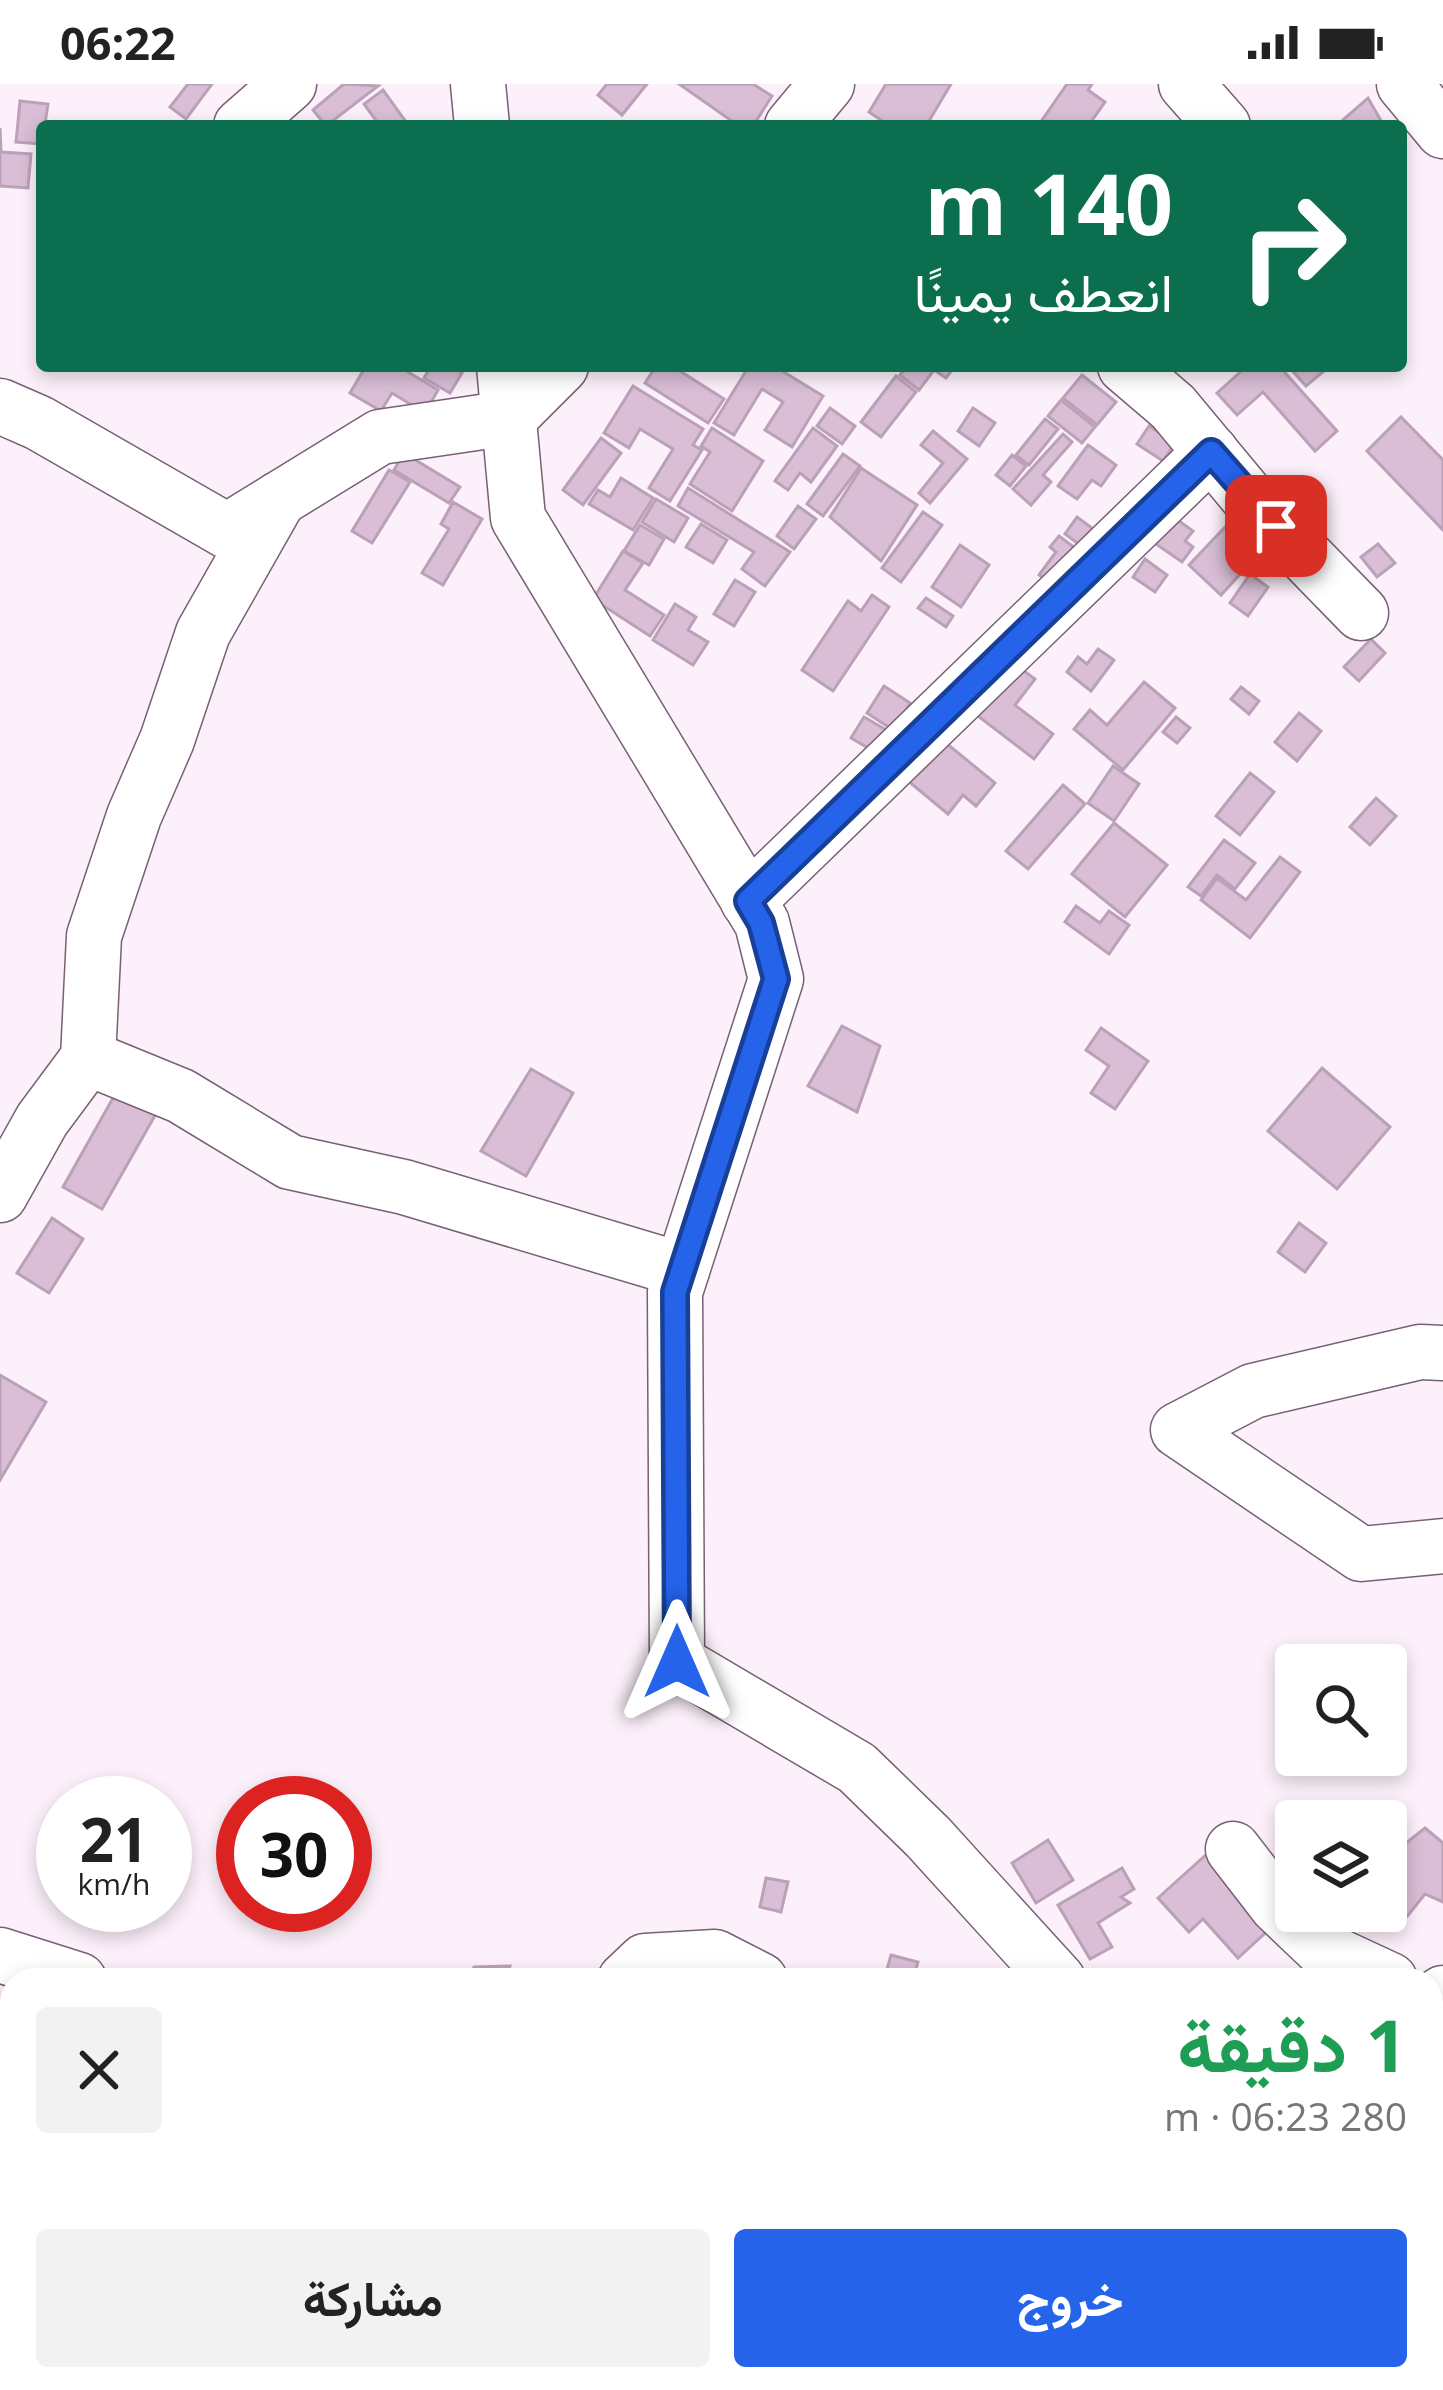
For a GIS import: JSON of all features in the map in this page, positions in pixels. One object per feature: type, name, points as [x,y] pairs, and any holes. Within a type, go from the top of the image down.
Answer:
[{"type":"street","points":[[248,120],[289,84]]},
{"type":"street","points":[[478,84],[481,120]]},
{"type":"street","points":[[1186,84],[1218,120]]},
{"type":"street","points":[[1404,84],[1443,131]]},
{"type":"street","points":[[0,406],[39,423],[227,531],[380,436],[549,372]]},
{"type":"street","points":[[1132,372],[1173,407],[1247,496],[1361,613]]},
{"type":"street","points":[[506,392],[518,518],[761,923],[776,979],[675,1292],[677,1662],[857,1768],[928,1837],[1047,1968]]},
{"type":"street","points":[[748,901],[1211,452]]},
{"type":"street","points":[[0,1195],[42,1120],[88,1058],[94,936],[134,816],[167,740],[203,633],[279,499]]},
{"type":"street","points":[[88,1058],[181,1096],[290,1162],[404,1187],[682,1270]]},
{"type":"street","points":[[1443,1353],[1420,1352],[1253,1390],[1178,1430],[1361,1554],[1443,1546]]},
{"type":"street","points":[[1233,1849],[1276,1906],[1321,1948],[1364,1968]]},
{"type":"street","points":[[0,1955],[41,1968]]},
{"type":"street","points":[[637,1968],[645,1960],[715,1957],[737,1968]]},
{"type":"building","points":[[188,84],[212,84],[186,119],[170,107]]},
{"type":"building","points":[[344,84],[378,86],[334,120],[321,120],[313,110]]},
{"type":"building","points":[[607,84],[647,84],[622,115],[598,95]]},
{"type":"building","points":[[679,84],[753,84],[772,96],[757,120],[730,120]]},
{"type":"building","points":[[886,84],[951,84],[930,120],[881,120],[869,112]]},
{"type":"building","points":[[1067,84],[1092,84],[1088,90],[1105,102],[1092,120],[1042,120]]},
{"type":"building","points":[[383,90],[405,120],[376,120],[364,104]]},
{"type":"building","points":[[1368,98],[1381,120],[1343,120]]},
{"type":"building","points":[[20,101],[48,104],[46,120],[36,120],[36,144],[16,142]]},
{"type":"building","points":[[0,128],[1,152],[31,154],[28,188],[0,186]]},
{"type":"building","points":[[362,372],[408,372],[438,390],[425,413],[392,393],[381,411],[350,393]]},
{"type":"building","points":[[428,372],[462,373],[450,393],[424,378]]},
{"type":"building","points":[[652,372],[681,372],[724,399],[708,423],[645,383]]},
{"type":"building","points":[[745,372],[784,372],[823,396],[792,447],[765,430],[783,402],[762,389],[734,435],[714,423]]},
{"type":"building","points":[[902,372],[932,372],[919,390],[900,375]]},
{"type":"building","points":[[1240,372],[1284,372],[1337,431],[1315,451],[1263,392],[1237,415],[1217,393]]},
{"type":"building","points":[[1293,372],[1323,372],[1306,386]]},
{"type":"building","points":[[1082,375],[1116,402],[1097,425],[1063,398]]},
{"type":"building","points":[[896,376],[916,392],[881,437],[861,422]]},
{"type":"building","points":[[633,386],[703,429],[693,445],[702,450],[670,501],[649,488],[673,449],[640,429],[629,448],[604,433]]},
{"type":"building","points":[[1061,400],[1095,427],[1082,443],[1048,416]]},
{"type":"building","points":[[830,408],[855,426],[842,444],[817,426]]},
{"type":"building","points":[[973,408],[995,423],[979,446],[958,431]]},
{"type":"building","points":[[1401,417],[1443,460],[1443,530],[1367,451]]},
{"type":"building","points":[[1045,419],[1058,429],[1029,465],[1016,455]]},
{"type":"building","points":[[1149,426],[1175,443],[1163,461],[1137,444]]},
{"type":"building","points":[[712,428],[763,461],[732,511],[690,484],[710,452],[701,446]]},
{"type":"building","points":[[813,428],[837,446],[811,482],[800,473],[788,490],[775,481]]},
{"type":"building","points":[[933,431],[967,459],[930,503],[919,493],[943,463],[921,445]]},
{"type":"building","points":[[1063,434],[1072,442],[1043,475],[1051,482],[1031,505],[1013,489]]},
{"type":"building","points":[[601,438],[621,453],[583,505],[563,490]]},
{"type":"building","points":[[1088,445],[1116,465],[1101,486],[1092,480],[1077,499],[1058,486]]},
{"type":"building","points":[[404,453],[460,487],[449,503],[394,470]]},
{"type":"building","points":[[843,454],[860,466],[823,516],[807,504]]},
{"type":"building","points":[[1012,455],[1026,466],[1010,486],[996,475]]},
{"type":"building","points":[[861,468],[917,505],[881,561],[830,517]]},
{"type":"building","points":[[389,470],[410,482],[372,543],[352,531]]},
{"type":"building","points":[[621,478],[653,498],[633,530],[589,504],[598,490],[610,497]]},
{"type":"building","points":[[688,488],[790,552],[765,586],[742,569],[754,552],[678,506]]},
{"type":"building","points":[[656,499],[688,518],[674,542],[642,522]]},
{"type":"building","points":[[453,502],[482,519],[443,585],[422,573],[449,529],[441,524]]},
{"type":"building","points":[[798,506],[816,519],[794,549],[777,536]]},
{"type":"building","points":[[923,512],[942,525],[901,582],[882,568]]},
{"type":"building","points":[[1172,516],[1193,531],[1185,541],[1193,547],[1182,562],[1153,542]]},
{"type":"building","points":[[1077,517],[1096,531],[1084,548],[1065,534]]},
{"type":"building","points":[[701,524],[727,540],[713,563],[686,547]]},
{"type":"building","points":[[640,525],[664,539],[649,565],[624,551]]},
{"type":"building","points":[[1225,527],[1242,543],[1229,557],[1243,571],[1221,595],[1189,565]]},
{"type":"building","points":[[1059,536],[1075,548],[1049,582],[1039,575],[1056,552],[1050,547]]},
{"type":"building","points":[[1378,544],[1395,563],[1377,577],[1361,557]]},
{"type":"building","points":[[960,545],[989,565],[961,607],[932,587]]},
{"type":"building","points":[[623,551],[643,563],[625,590],[664,615],[650,636],[593,599]]},
{"type":"building","points":[[1145,559],[1167,575],[1155,592],[1133,577]]},
{"type":"building","points":[[1250,574],[1268,587],[1248,616],[1230,603]]},
{"type":"building","points":[[735,580],[755,592],[734,626],[714,614]]},
{"type":"building","points":[[872,595],[889,607],[833,691],[802,670],[848,601],[861,611]]},
{"type":"building","points":[[926,598],[953,616],[946,627],[918,608]]},
{"type":"building","points":[[675,604],[696,617],[688,630],[708,642],[693,665],[653,640]]},
{"type":"building","points":[[1371,639],[1385,653],[1359,681],[1344,667]]},
{"type":"building","points":[[1098,649],[1114,660],[1091,691],[1067,672],[1078,657],[1087,664]]},
{"type":"building","points":[[1013,663],[1035,679],[1015,705],[1053,734],[1034,759],[974,713]]},
{"type":"building","points":[[1144,682],[1175,708],[1123,770],[1074,729],[1090,710],[1107,725]]},
{"type":"building","points":[[884,686],[910,703],[893,730],[867,713]]},
{"type":"building","points":[[1241,687],[1259,701],[1249,714],[1231,699]]},
{"type":"building","points":[[1299,713],[1321,731],[1297,761],[1275,742]]},
{"type":"building","points":[[864,717],[888,731],[875,752],[851,738]]},
{"type":"building","points":[[1176,717],[1190,728],[1177,743],[1163,732]]},
{"type":"building","points":[[941,739],[995,783],[976,806],[963,795],[948,814],[907,780]]},
{"type":"building","points":[[1113,766],[1139,784],[1114,821],[1088,803]]},
{"type":"building","points":[[1250,773],[1274,792],[1240,835],[1216,816]]},
{"type":"building","points":[[1063,785],[1085,804],[1028,869],[1006,851]]},
{"type":"building","points":[[1376,798],[1396,816],[1370,845],[1350,827]]},
{"type":"building","points":[[1114,823],[1167,865],[1125,917],[1072,874]]},
{"type":"building","points":[[1224,840],[1255,863],[1235,889],[1217,875],[1201,896],[1188,887]]},
{"type":"building","points":[[1280,857],[1300,872],[1250,938],[1201,900],[1217,878],[1246,900]]},
{"type":"building","points":[[1076,906],[1100,923],[1109,911],[1129,925],[1109,954],[1065,922]]},
{"type":"building","points":[[842,1026],[880,1046],[857,1112],[808,1086]]},
{"type":"building","points":[[1101,1028],[1148,1061],[1115,1109],[1091,1093],[1109,1066],[1086,1050]]},
{"type":"building","points":[[1322,1068],[1390,1127],[1337,1189],[1268,1131]]},
{"type":"building","points":[[531,1069],[573,1093],[526,1176],[481,1151]]},
{"type":"building","points":[[118,1089],[157,1112],[102,1209],[63,1187]]},
{"type":"building","points":[[52,1218],[83,1239],[49,1293],[17,1273]]},
{"type":"building","points":[[1299,1223],[1326,1243],[1305,1272],[1278,1252]]},
{"type":"building","points":[[0,1375],[46,1402],[0,1480]]},
{"type":"building","points":[[1425,1828],[1443,1843],[1443,1902],[1425,1894],[1407,1916],[1407,1842]]},
{"type":"building","points":[[1048,1840],[1073,1880],[1036,1903],[1012,1863]]},
{"type":"building","points":[[1209,1852],[1275,1924],[1238,1958],[1203,1919],[1189,1932],[1158,1898]]},
{"type":"building","points":[[1122,1868],[1134,1889],[1121,1897],[1130,1903],[1098,1923],[1112,1947],[1090,1959],[1058,1905]]},
{"type":"building","points":[[766,1878],[788,1882],[781,1912],[760,1907]]},
{"type":"building","points":[[891,1955],[918,1962],[916,1968],[887,1968]]},
{"type":"route","points":[[677,1662],[675,1292],[776,979],[761,923],[748,901],[1211,452],[1276,526]]}]
